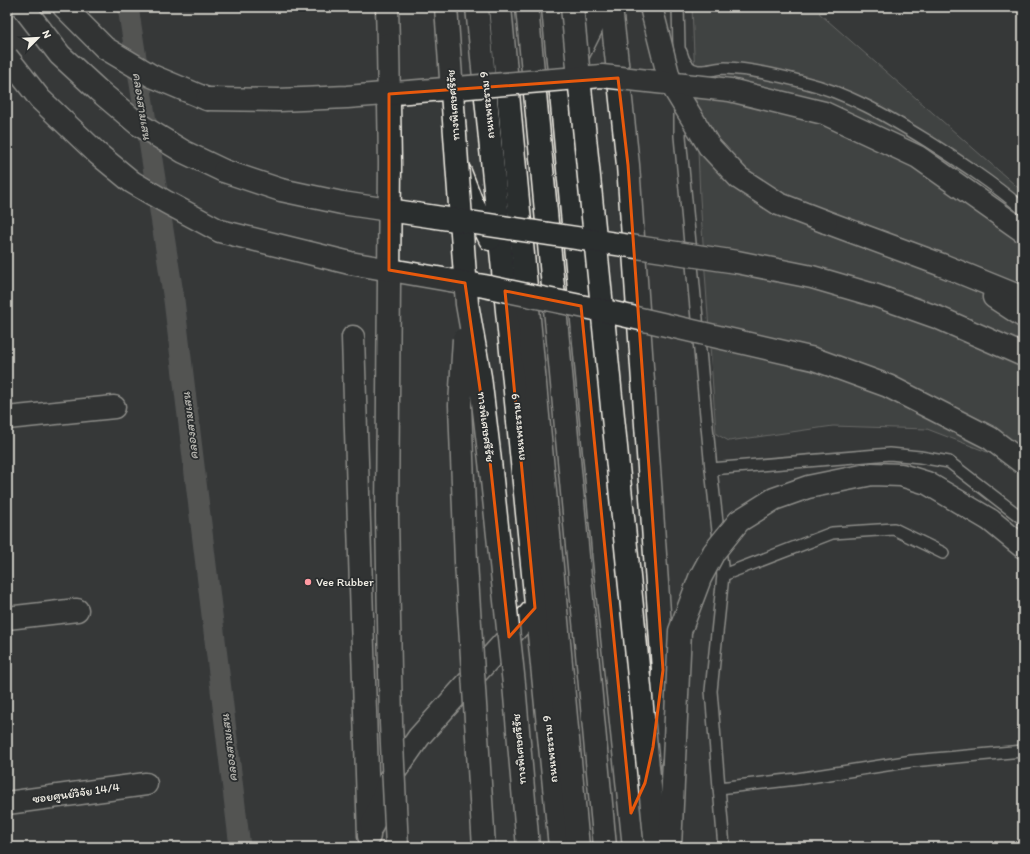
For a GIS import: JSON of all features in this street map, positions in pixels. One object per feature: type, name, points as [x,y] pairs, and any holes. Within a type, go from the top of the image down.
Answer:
[{"type":"main road","points":[[23,7],[60,55],[138,124],[184,152],[224,171],[281,190],[342,203],[737,262],[812,277],[877,296],[939,318],[1023,356]]},
{"type":"main road","points":[[64,7],[105,48],[152,76],[207,99],[279,100],[347,97],[602,76],[730,90],[824,113],[918,157],[1023,231]]},
{"type":"main road","points":[[387,7],[390,163],[387,516],[392,723],[397,847]]},
{"type":"main road","points":[[436,7],[450,136],[460,172],[472,203],[503,265]]},
{"type":"main road","name":"ทางพิเศษศรีรัช","points":[[446,7],[467,304],[480,377],[490,452],[514,684],[528,847]]},
{"type":"main road","name":"ถนนพระราม 9","points":[[477,7],[535,608],[560,847]]},
{"type":"main road","name":"ถนนพระราม 9","points":[[500,7],[578,847]]},
{"type":"main road","points":[[527,7],[605,847]]},
{"type":"main road","points":[[553,7],[603,551],[634,847]]},
{"type":"main road","points":[[572,7],[656,847]]},
{"type":"main road","points":[[561,89],[599,13],[604,7]]},
{"type":"main road","points":[[611,7],[628,165],[664,670],[654,747],[645,783],[631,813]]},
{"type":"main road","points":[[651,7],[670,82],[709,146],[739,178],[779,204],[942,265],[1023,298]]},
{"type":"main road","points":[[7,57],[40,99],[98,154],[132,182],[220,231],[350,263],[484,286],[614,313],[814,360],[888,386],[990,438],[1023,463]]},
{"type":"main road","points":[[942,265],[1023,316]]},
{"type":"main road","points":[[467,304],[460,405],[466,562],[484,847]]},
{"type":"main road","points":[[353,337],[369,841]]},
{"type":"main road","points":[[7,418],[114,407]]},
{"type":"main road","points":[[670,847],[680,631],[700,578],[714,552],[739,521],[774,499],[808,487],[872,474],[900,475],[927,483],[990,520],[1023,547]]},
{"type":"main road","points":[[369,841],[389,780],[419,737],[535,608]]},
{"type":"main road","points":[[7,618],[77,610]]},
{"type":"main road","name":"ซอยศูนย์วิจัย 14/4","points":[[7,803],[146,784]]},
{"type":"lane","points":[[678,7],[680,136],[711,469],[723,575],[711,690],[724,847]]},
{"type":"lane","points":[[679,41],[683,60],[688,66],[697,71],[721,68],[744,69],[769,73],[822,86],[878,111],[954,158],[1010,197],[1023,208]]},
{"type":"lane","points":[[711,469],[890,454],[920,456],[949,462],[1023,520]]},
{"type":"lane","points":[[723,575],[832,533],[894,529],[943,553]]},
{"type":"lane","points":[[719,788],[797,779],[912,761],[1023,751]]},
{"type":"highlighted area","points":[[618,78],[628,165],[663,670],[653,747],[645,783],[631,813],[581,306],[505,291],[535,608],[509,637],[489,452],[465,283],[389,270],[389,94]]},
{"type":"shaded area","points":[[692,7],[849,7],[819,13],[1023,192],[1023,448],[1008,460],[927,429],[833,426],[729,441],[716,434],[700,198]]},
{"type":"waterway","name":"คลองสามเสน","points":[[128,7],[174,300],[240,847]]},
{"type":"place","name":"Vee Rubber","points":[[308,582]]}]
